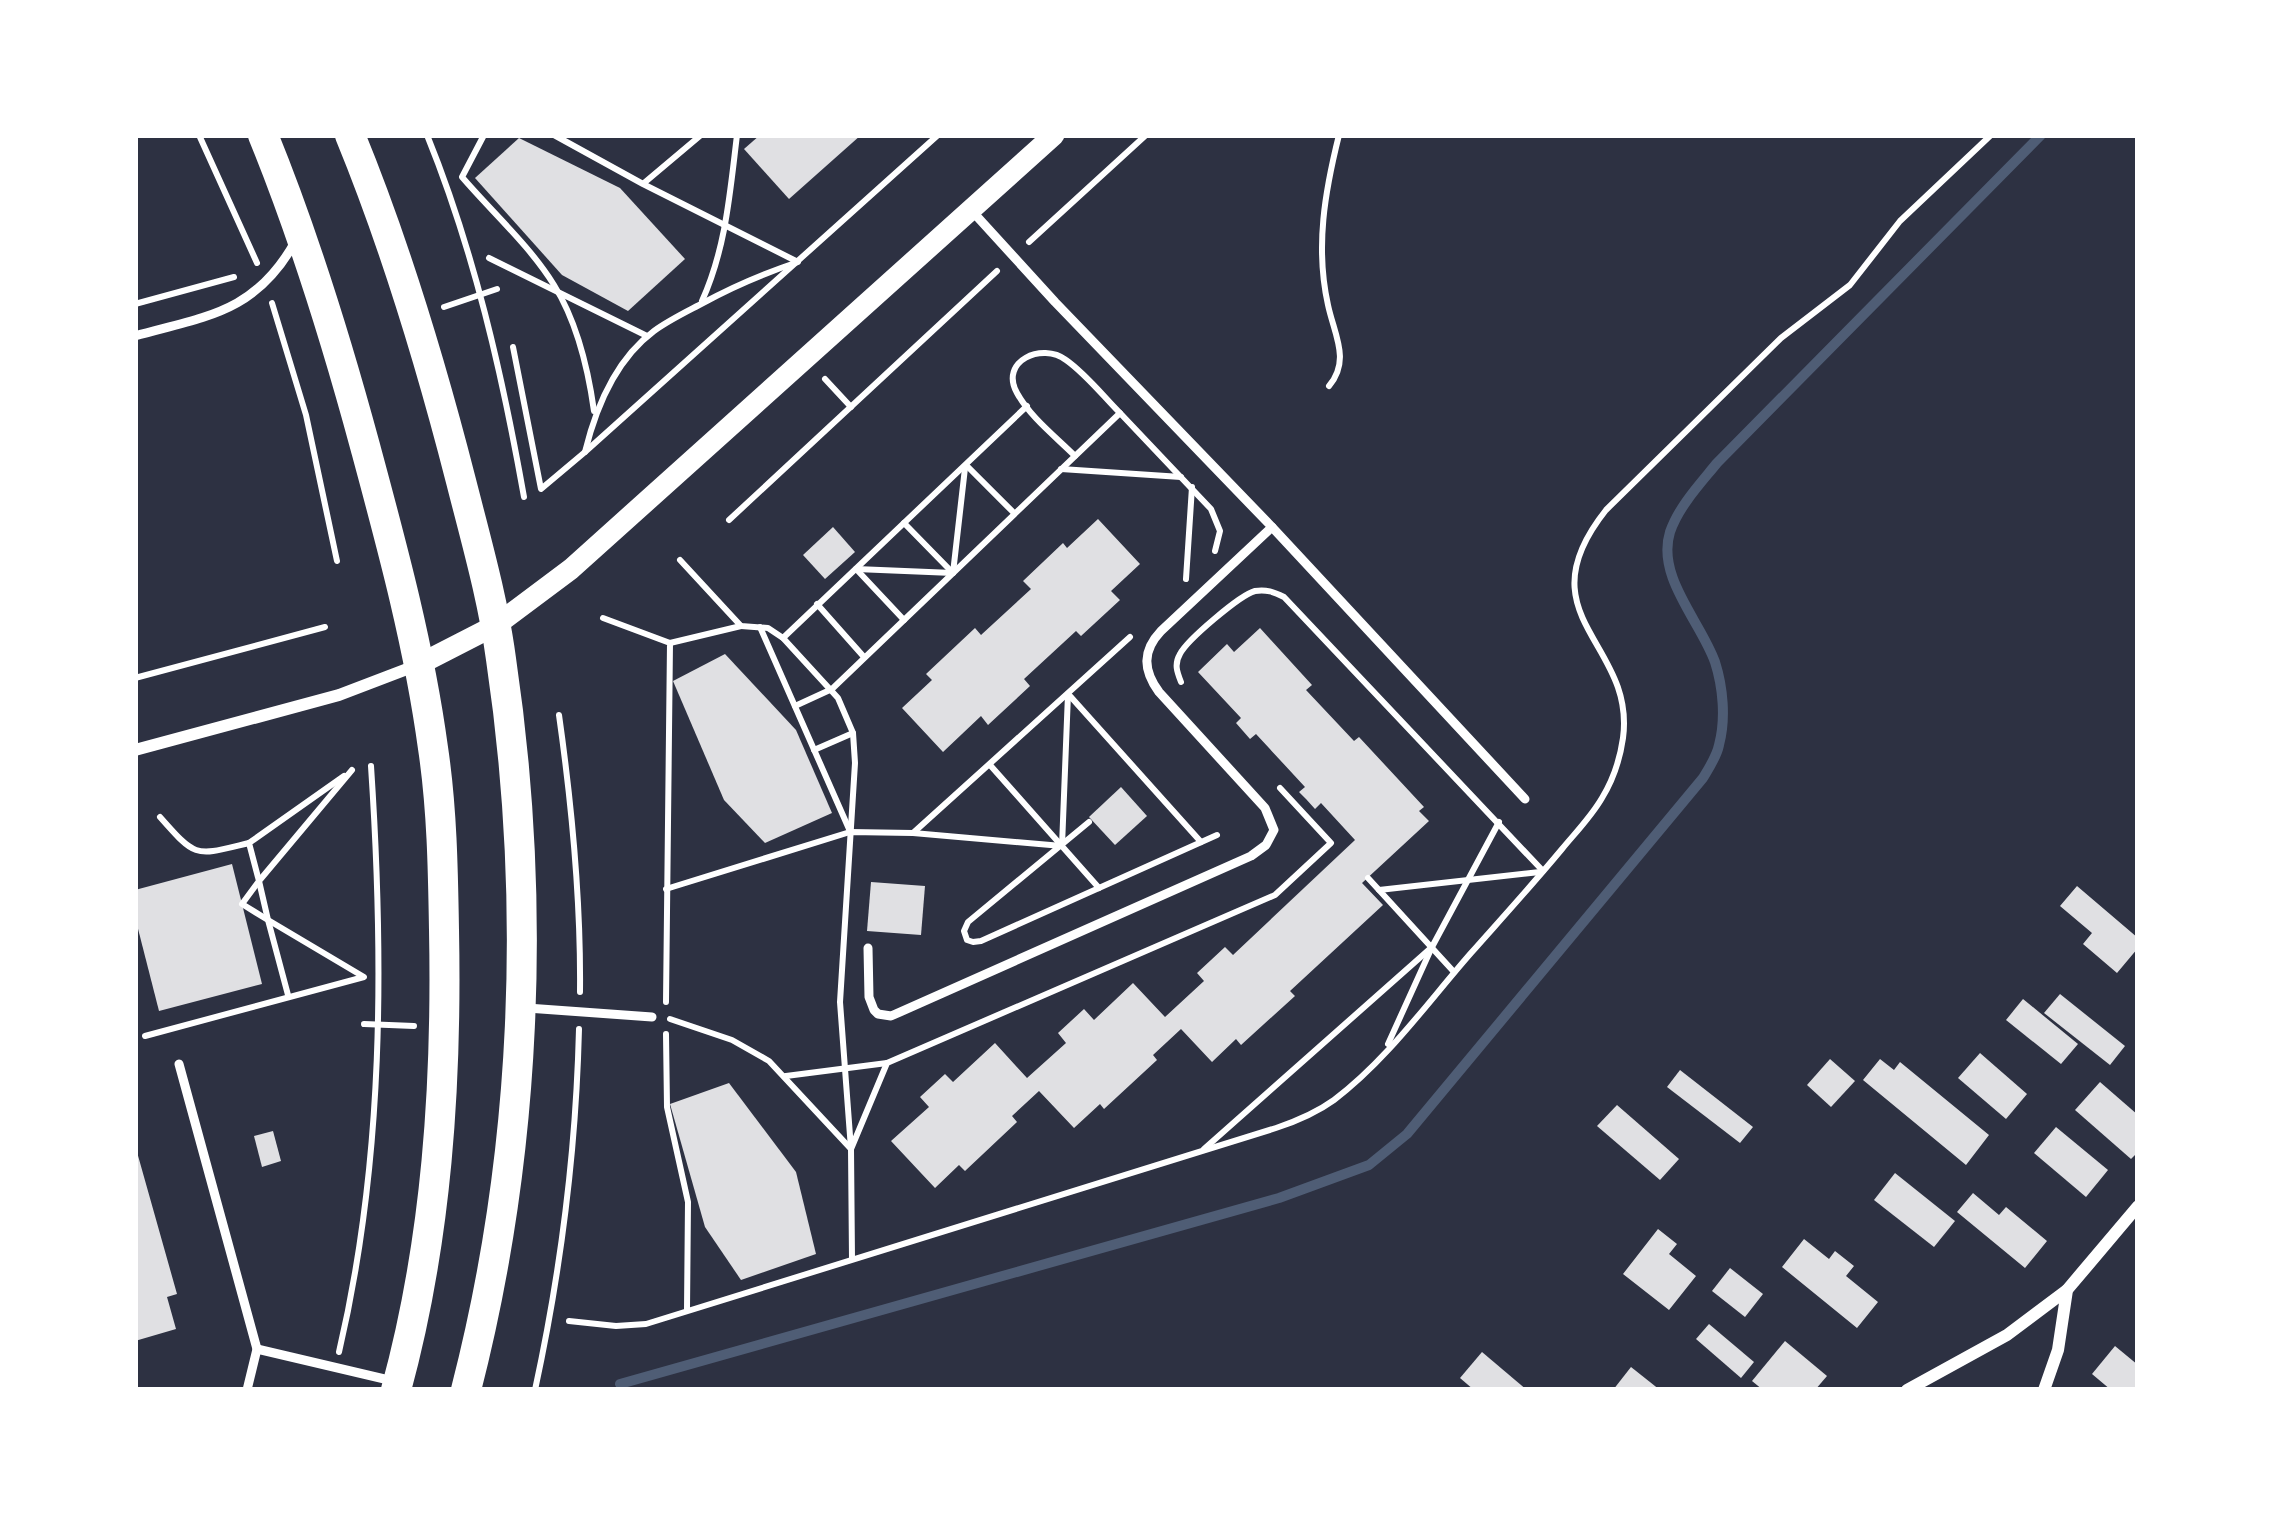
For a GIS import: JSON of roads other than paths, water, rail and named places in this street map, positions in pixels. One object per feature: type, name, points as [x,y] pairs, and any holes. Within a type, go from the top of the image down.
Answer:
[{"type":"main road","points":[[262,135],[301,232],[341,356],[420,664],[439,800],[445,1027],[434,1193],[397,1386]]},
{"type":"main road","points":[[350,135],[415,317],[453,451],[496,625],[517,803],[521,1008],[515,1094],[498,1231],[466,1390]]},
{"type":"street","points":[[135,750],[339,695],[420,664],[496,625],[572,569],[1054,135]]},
{"type":"street","points":[[1907,1390],[2007,1335],[2067,1290],[2138,1206]]},
{"type":"street","points":[[2044,1390],[2058,1350],[2067,1290]]},
{"type":"lane","points":[[971,210],[1525,800]]},
{"type":"lane","points":[[135,336],[231,308],[265,283],[301,232]]},
{"type":"lane","points":[[868,948],[871,1004],[878,1014],[891,1016],[1267,845],[1274,830],[1269,814],[1159,692],[1149,676],[1146,658],[1161,631],[1272,527]]},
{"type":"lane","points":[[521,1008],[652,1018]]},
{"type":"lane","points":[[179,1064],[257,1349],[247,1390]]},
{"type":"lane","points":[[257,1349],[397,1386]]},
{"type":"waterway","points":[[620,1384],[1279,1198],[1369,1165],[1407,1134],[1715,758],[1723,714],[1718,672],[1669,566],[1670,532],[1684,504],[1717,463],[2041,135]]}]
